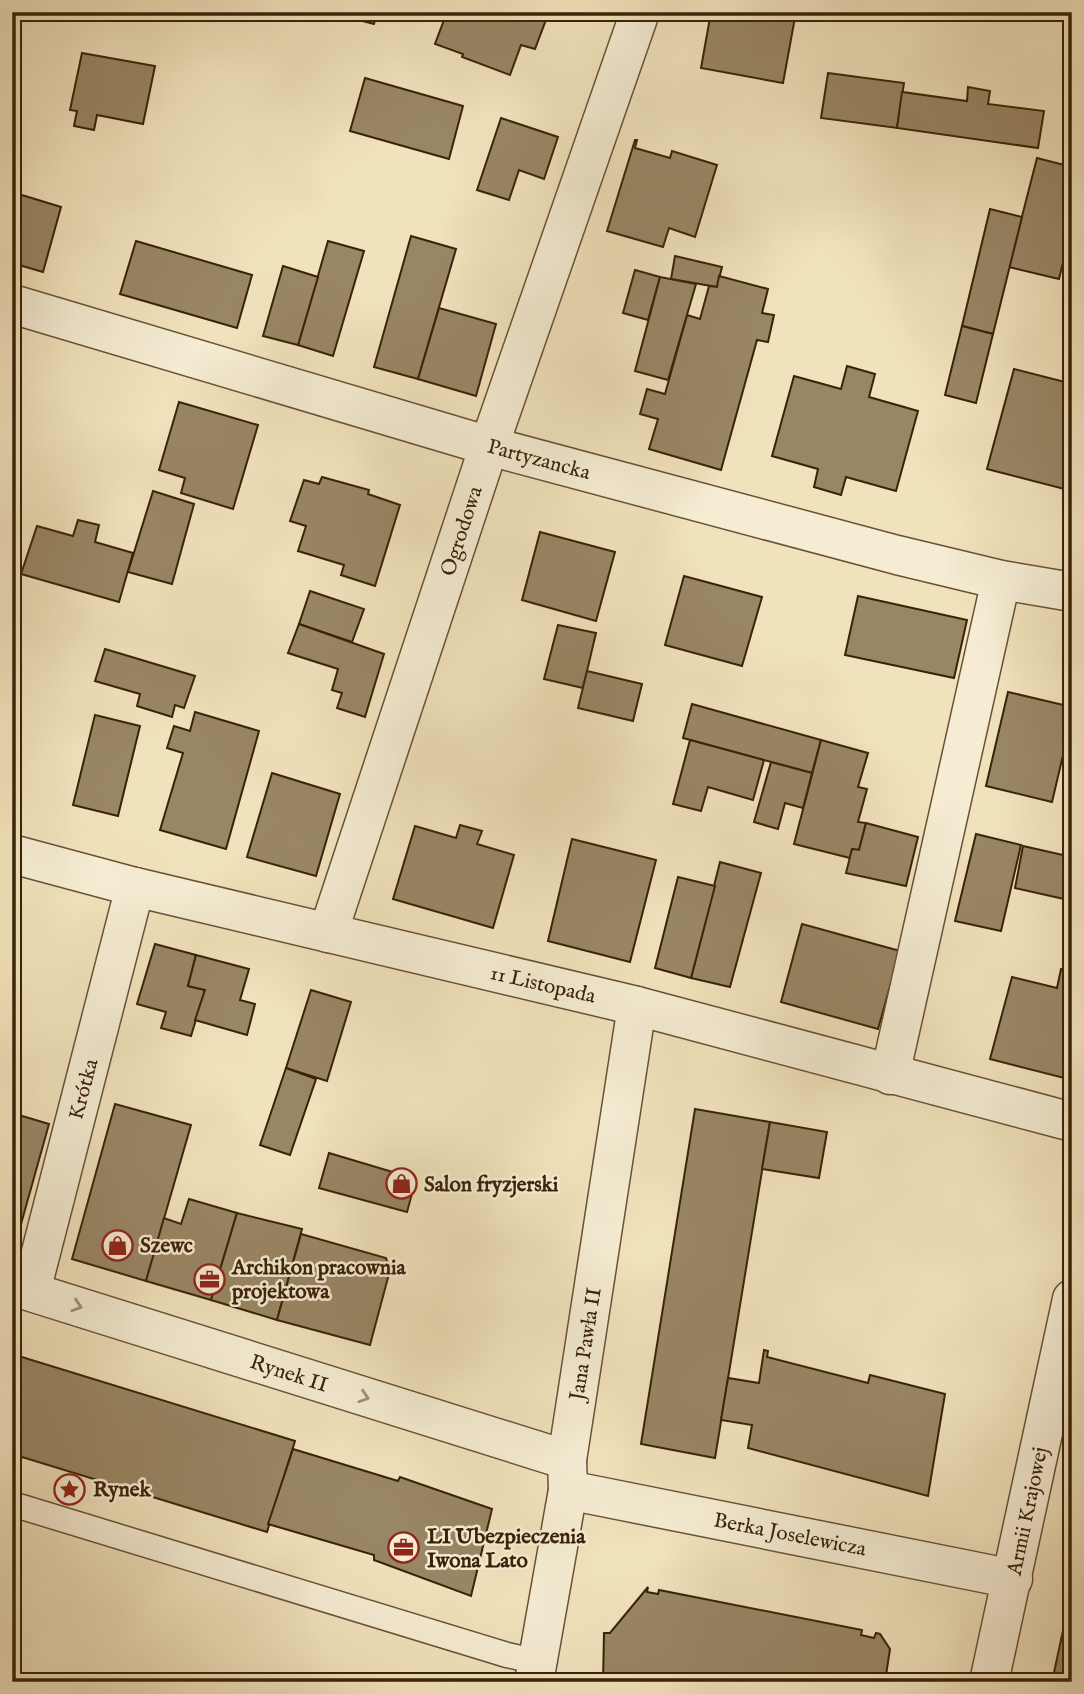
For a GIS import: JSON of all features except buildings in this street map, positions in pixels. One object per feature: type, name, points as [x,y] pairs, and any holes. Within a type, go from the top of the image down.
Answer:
[{"type":"street","name":"Ogrodowa","points":[[328,933],[489,446],[640,12]]},
{"type":"street","name":"Partyzancka","points":[[12,304],[489,446],[897,555],[1001,580],[1072,592]]},
{"type":"street","points":[[891,1075],[1001,580]]},
{"type":"street","name":"11 Listopada","points":[[12,854],[135,887],[636,1006],[1072,1122]]},
{"type":"street","name":"Krótka","points":[[22,1289],[135,887]]},
{"type":"street","name":"Jana Pawła II","points":[[536,1672],[636,1006]]},
{"type":"street","name":"Rynek II","points":[[22,1289],[567,1475]]},
{"type":"street","name":"Armii Krajowej","points":[[989,1682],[1072,1299]]},
{"type":"street","name":"Berka Joselewicza","points":[[567,1475],[1013,1578]]},
{"type":"lane","points":[[12,1504],[507,1655],[536,1672]]},
{"type":"place","name":"Salon fryzjerski","points":[[401,1184]]},
{"type":"place","name":"Szewc","points":[[117,1245]]},
{"type":"place","name":"Archikon pracownia projektowa","points":[[209,1279]]},
{"type":"place","name":"Rynek","points":[[70,1489]]},
{"type":"place","name":"LI Ubezpieczenia Iwona Lato","points":[[404,1548]]}]
